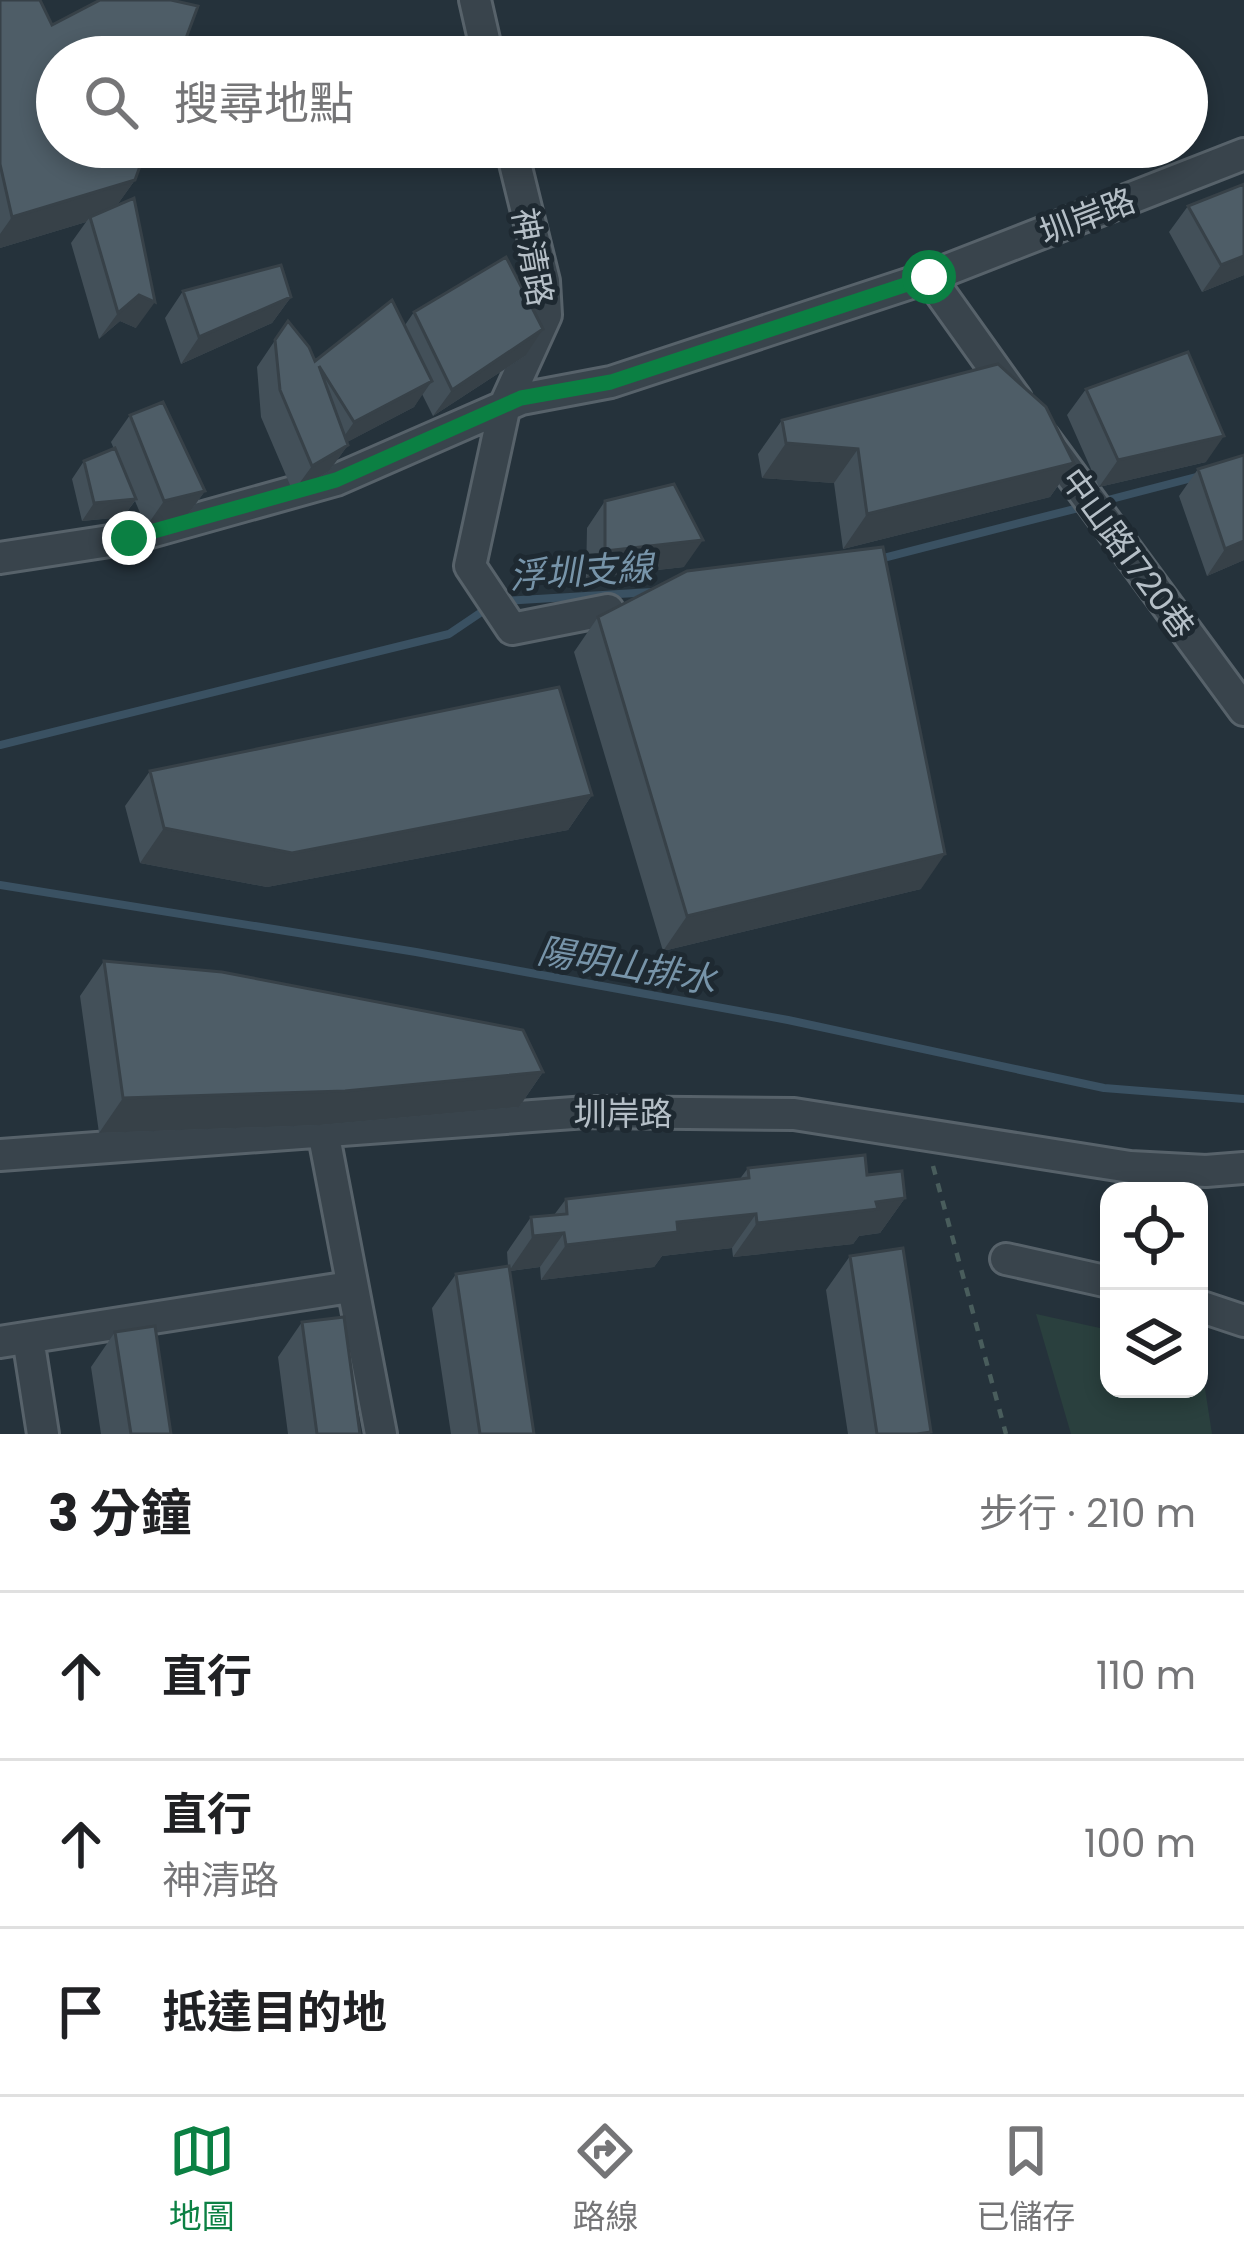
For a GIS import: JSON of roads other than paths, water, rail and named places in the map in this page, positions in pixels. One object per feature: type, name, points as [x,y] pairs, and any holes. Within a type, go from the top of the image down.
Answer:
[{"type":"street","points":[[475,0],[483,36]]},
{"type":"street","name":"圳岸路","points":[[506,405],[521,398],[611,382],[929,277],[1244,154]]},
{"type":"street","name":"神清路","points":[[516,168],[544,280],[547,315],[506,405],[470,566],[512,629],[608,610]]},
{"type":"street","name":"中山路1720巷","points":[[929,277],[1244,710]]},
{"type":"street","points":[[0,558],[129,538],[336,480],[506,405]]},
{"type":"street","name":"圳岸路","points":[[0,1156],[587,1112],[794,1114],[1130,1167],[1244,1168]]},
{"type":"street","points":[[323,1132],[380,1434]]},
{"type":"street","points":[[1006,1259],[1100,1280]]},
{"type":"street","points":[[43,1434],[14,1341],[350,1287]]},
{"type":"street","points":[[1208,1309],[1244,1321]]},
{"type":"waterway","name":"浮圳支線","points":[[1100,502],[1196,477]]},
{"type":"waterway","name":"浮圳支線","points":[[879,559],[1086,506]]},
{"type":"waterway","name":"浮圳支線","points":[[505,601],[652,592]]},
{"type":"waterway","name":"浮圳支線","points":[[0,745],[449,634],[486,609]]},
{"type":"waterway","name":"陽明山排水","points":[[0,885],[416,952],[788,1020],[1104,1088],[1244,1099]]}]
